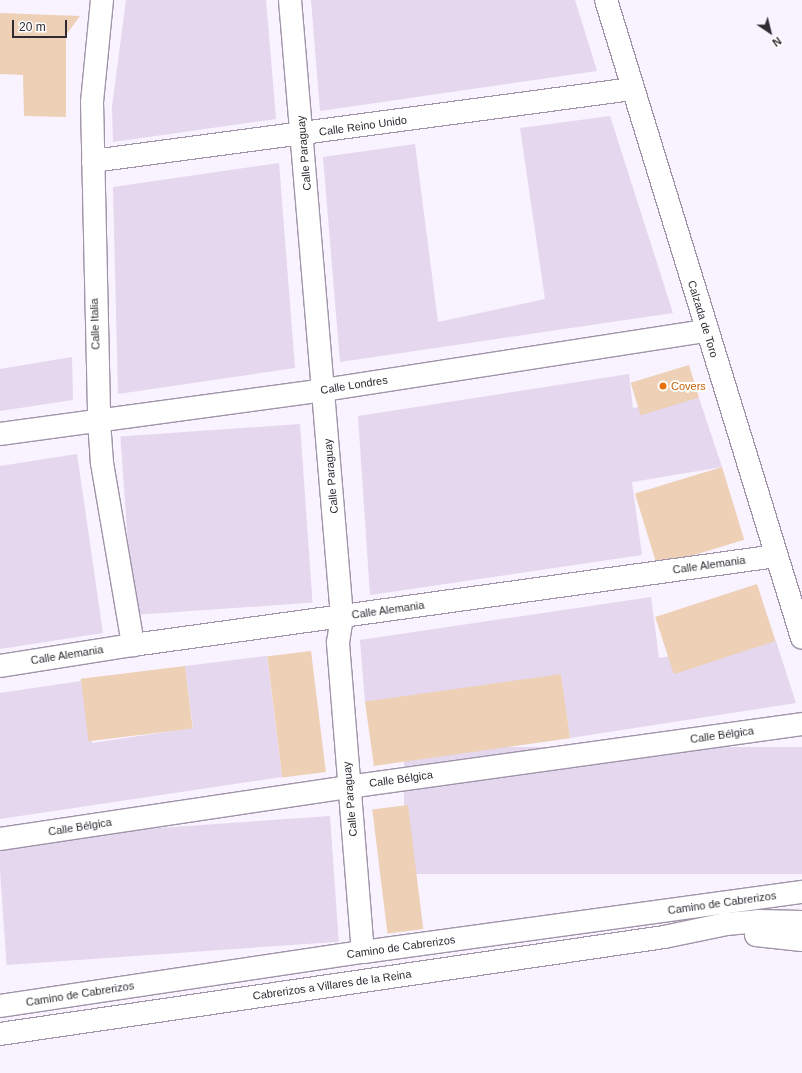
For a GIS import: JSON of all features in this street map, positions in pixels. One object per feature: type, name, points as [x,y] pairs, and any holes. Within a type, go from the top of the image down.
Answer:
[{"type":"street","name":"Calle Italia","points":[[102,0],[92,102],[92,161],[99,421],[102,463],[134,645]]},
{"type":"street","name":"Calle Paraguay","points":[[290,0],[342,617],[338,643],[348,786],[363,952]]},
{"type":"street","name":"Calzada de Toro","points":[[606,0],[632,89],[802,638]]},
{"type":"street","name":"Calle Reino Unido","points":[[92,161],[632,89]]},
{"type":"street","name":"Calle Londres","points":[[0,434],[324,390],[707,331]]},
{"type":"street","name":"Calle Alemania","points":[[0,666],[134,645],[776,556]]},
{"type":"street","name":"Calle Bélgica","points":[[0,839],[348,786],[802,724]]},
{"type":"street","name":"Camino de Cabrerizos","points":[[0,1006],[363,952],[802,892]]},
{"type":"street","name":"Cabrerizos a Villares de la Reina","points":[[0,1034],[664,937],[726,924],[758,921],[802,922]]},
{"type":"street","points":[[776,936],[802,931]]},
{"type":"street","name":"Cabrerizos a Villares de la Reina","points":[[664,937],[776,936],[802,940]]},
{"type":"shaded area","points":[[126,0],[266,0],[276,119],[113,142],[112,107]]},
{"type":"shaded area","points":[[311,0],[575,0],[597,71],[320,111]]},
{"type":"shaded area","points":[[610,116],[673,313],[340,362],[323,157],[415,144],[438,322],[545,299],[520,128]]},
{"type":"shaded area","points":[[279,163],[295,368],[118,394],[113,187]]},
{"type":"shaded area","points":[[72,357],[73,400],[0,411],[0,369]]},
{"type":"shaded area","points":[[629,374],[633,408],[699,398],[722,467],[632,482],[642,555],[370,595],[358,416]]},
{"type":"shaded area","points":[[300,424],[312,603],[133,615],[120,437]]},
{"type":"shaded area","points":[[77,454],[103,633],[0,649],[0,466]]},
{"type":"shaded area","points":[[651,597],[659,658],[776,641],[796,703],[570,738],[561,675],[365,702],[360,640]]},
{"type":"shaded area","points":[[267,656],[282,777],[0,819],[0,693],[81,681],[92,743],[193,728],[185,666]]},
{"type":"shaded area","points":[[404,747],[802,747],[802,874],[404,874]]},
{"type":"shaded area","points":[[330,816],[339,942],[7,965],[0,871],[0,839]]},
{"type":"building","points":[[0,13],[80,16],[66,35],[66,117],[24,116],[23,75],[0,74]]},
{"type":"building","name":"Covers","points":[[689,365],[699,398],[641,415],[631,383]]},
{"type":"building","points":[[722,467],[744,540],[657,566],[635,494]]},
{"type":"building","points":[[757,584],[776,641],[674,674],[655,617]]},
{"type":"building","points":[[311,651],[326,772],[282,777],[267,656]]},
{"type":"building","points":[[185,666],[193,729],[88,741],[81,679]]},
{"type":"building","points":[[561,674],[570,738],[374,766],[365,702]]},
{"type":"building","points":[[408,805],[423,929],[388,933],[372,809]]},
{"type":"place","name":"Covers","points":[[663,386]]}]
